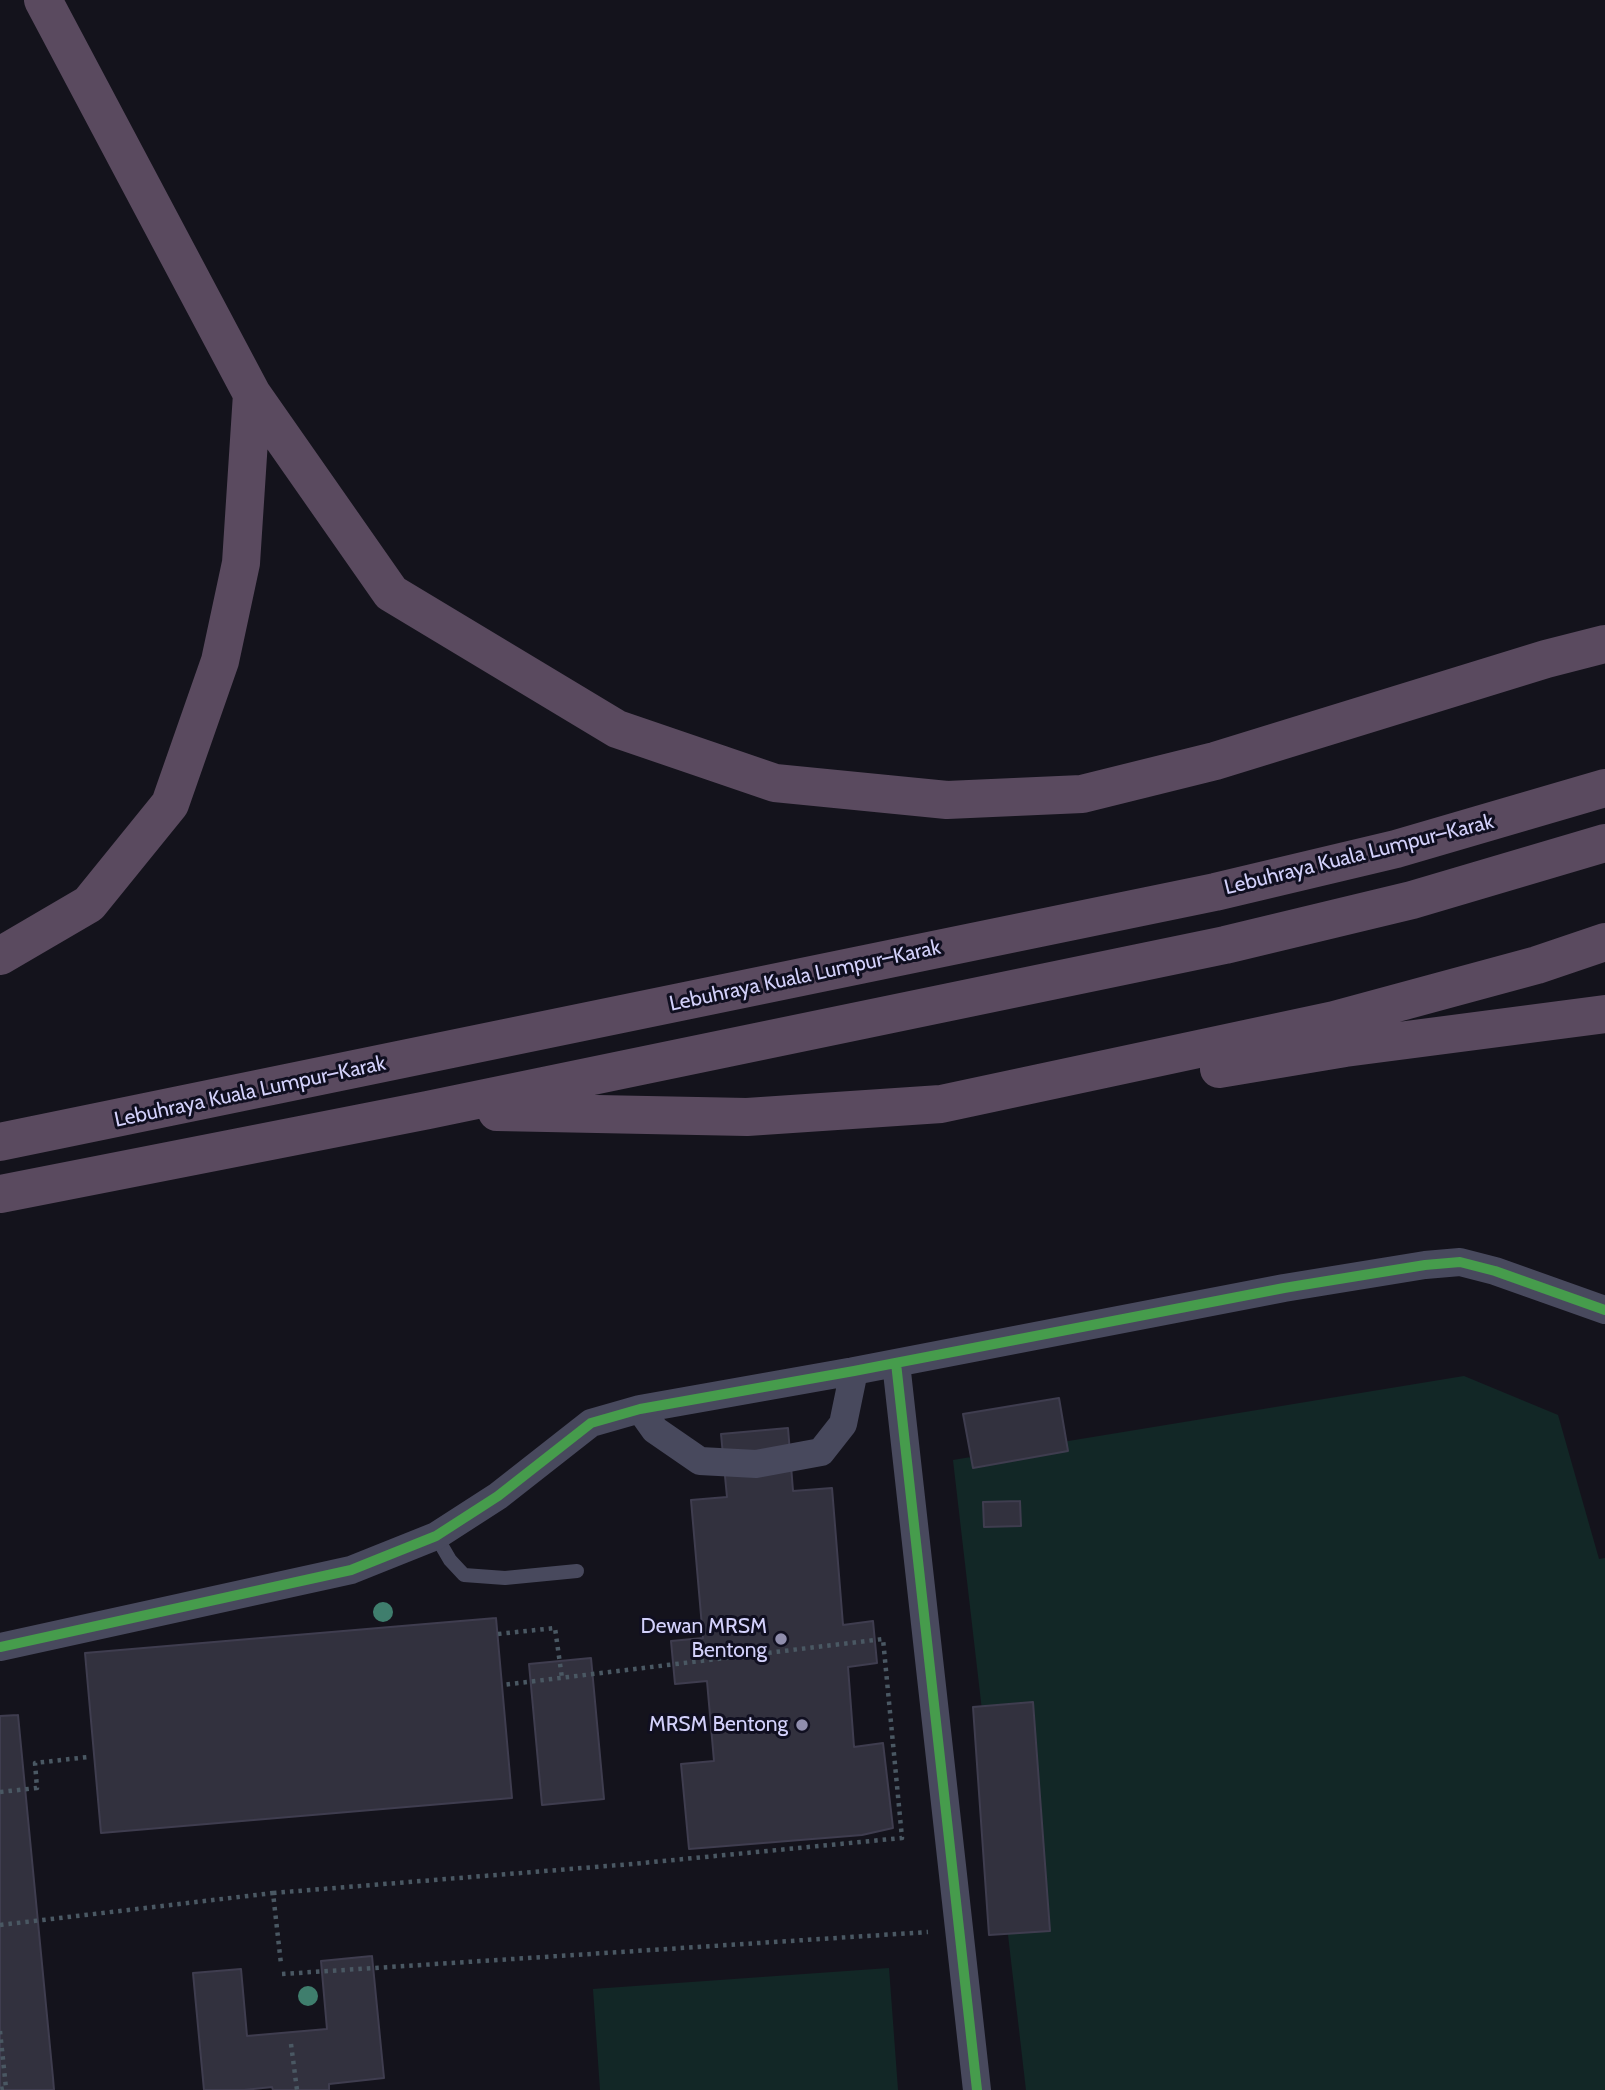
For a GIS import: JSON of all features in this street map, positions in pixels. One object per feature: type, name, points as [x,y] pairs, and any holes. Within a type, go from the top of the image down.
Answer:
[{"type":"highway","points":[[43,0],[252,394],[391,593],[617,729],[775,783],[947,800],[1082,794],[1215,761],[1546,659],[1605,644]]},
{"type":"highway","points":[[0,956],[89,904],[170,804],[220,661],[241,563],[252,394]]},
{"type":"highway","name":"Lebuhraya Kuala Lumpur–Karak","points":[[0,1142],[1215,892],[1396,849],[1605,788]]},
{"type":"highway","points":[[0,1194],[428,1110],[1225,945],[1412,900],[1605,843]]},
{"type":"highway","points":[[941,1104],[1334,1020],[1537,965],[1605,942]]},
{"type":"highway","points":[[428,1110],[747,1117],[1039,1100],[1345,1048],[1605,1014]]},
{"type":"street","points":[[0,1647],[351,1570],[436,1536],[498,1496],[591,1423],[640,1409],[854,1371],[1284,1288],[1425,1265],[1460,1262],[1495,1271],[1605,1310]]},
{"type":"street","points":[[896,1363],[977,2090]]},
{"type":"street","points":[[640,1409],[656,1430],[700,1461],[756,1464],[821,1452],[843,1424],[854,1371]]},
{"type":"lane","points":[[436,1536],[450,1560],[464,1575],[505,1578],[577,1572]]},
{"type":"path","points":[[498,1634],[555,1628],[562,1678]]},
{"type":"path","points":[[0,1924],[273,1893],[902,1838],[883,1639],[502,1685]]},
{"type":"path","points":[[0,1791],[37,1788],[35,1763],[88,1758]]},
{"type":"path","points":[[856,1835],[856,1842]]},
{"type":"path","points":[[729,1846],[730,1855]]},
{"type":"path","points":[[273,1893],[281,1964]]},
{"type":"path","points":[[282,1974],[959,1930]]},
{"type":"path","points":[[0,2031],[6,2088],[0,2089]]},
{"type":"path","points":[[291,2044],[297,2090]]},
{"type":"green space","points":[[1464,1376],[1558,1415],[1599,1559],[1605,1558],[1605,2090],[1026,2090],[953,1460]]},
{"type":"green space","points":[[889,1968],[898,2090],[600,2090],[593,1989]]},
{"type":"building","points":[[1059,1398],[1068,1451],[973,1468],[963,1414]]},
{"type":"building","name":"Dewan MRSM Bentong","points":[[788,1428],[793,1491],[832,1488],[843,1625],[873,1621],[877,1663],[848,1667],[854,1747],[883,1743],[893,1828],[862,1835],[689,1849],[681,1764],[714,1761],[707,1681],[675,1684],[671,1641],[703,1638],[691,1500],[727,1497],[721,1434]]},
{"type":"building","points":[[1020,1501],[1021,1526],[984,1527],[983,1502]]},
{"type":"building","points":[[496,1618],[512,1798],[101,1833],[85,1653]]},
{"type":"building","points":[[591,1658],[604,1799],[542,1805],[529,1664]]},
{"type":"building","points":[[1033,1702],[1050,1931],[989,1935],[973,1707]]},
{"type":"building","points":[[18,1715],[54,2090],[0,2090],[0,1716]]},
{"type":"building","points":[[372,1956],[384,2078],[329,2084],[329,2090],[273,2090],[272,2087],[204,2090],[193,1973],[241,1969],[247,2036],[327,2029],[321,1961]]},
{"type":"cycle path","points":[[0,1647],[351,1570],[436,1536],[498,1496],[591,1423],[640,1409],[854,1371],[1284,1288],[1425,1265],[1460,1262],[1495,1271],[1605,1310]]},
{"type":"cycle path","points":[[896,1363],[977,2090]]},
{"type":"place","name":"Dewan MRSM Bentong","points":[[781,1639]]},
{"type":"place","name":"MRSM Bentong","points":[[802,1725]]}]
